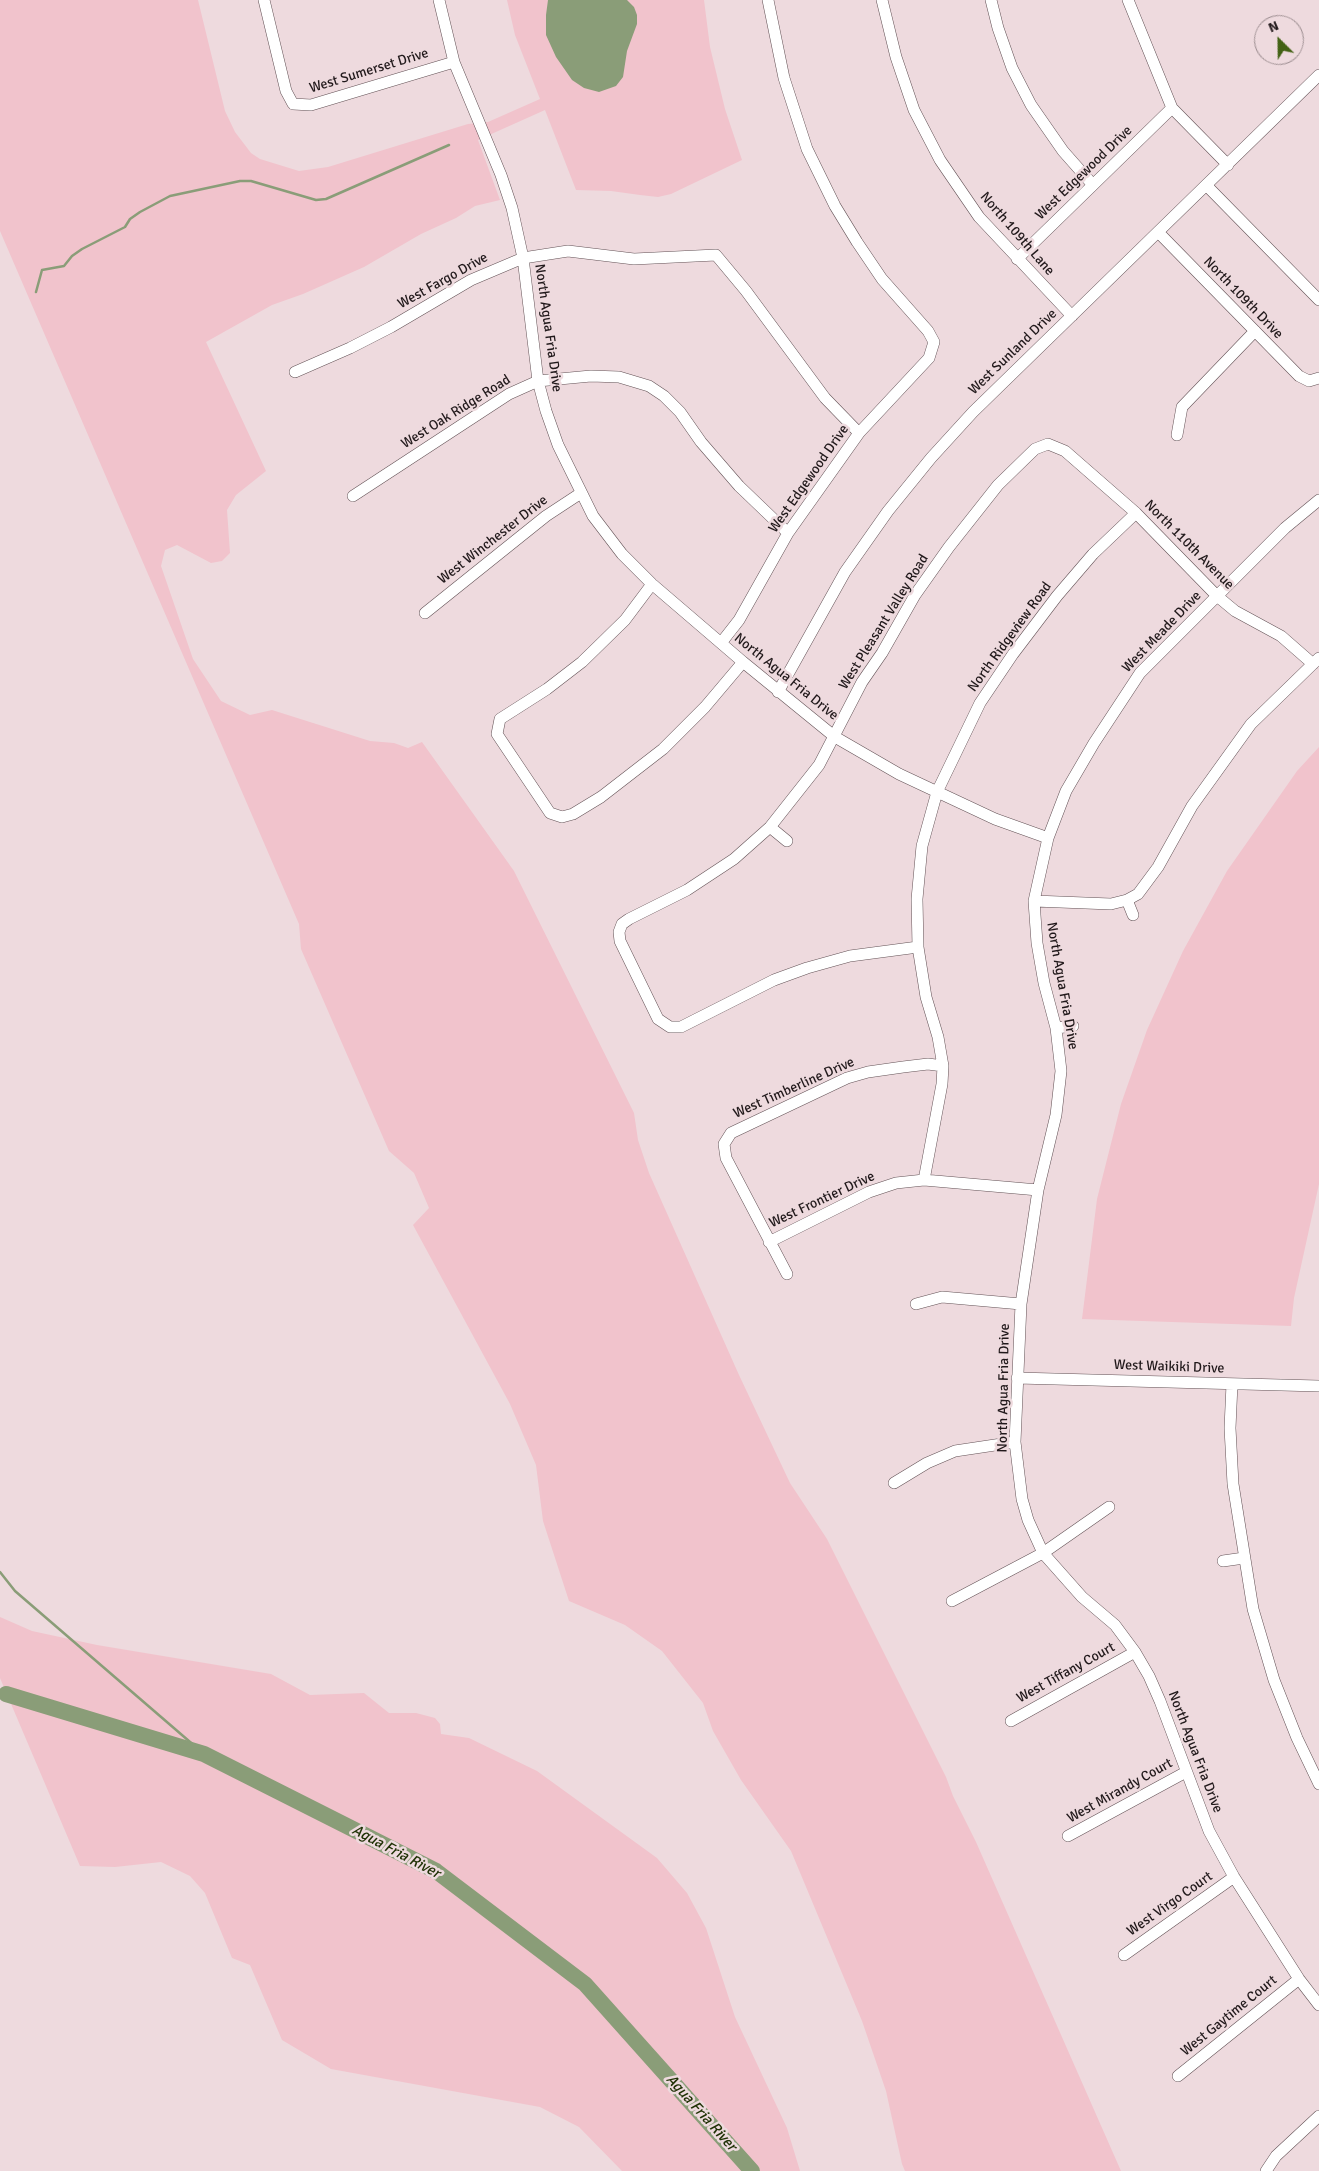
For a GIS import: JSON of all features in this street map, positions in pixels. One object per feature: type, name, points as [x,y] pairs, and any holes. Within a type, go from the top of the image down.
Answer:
[{"type":"street","name":"West Sumerset Drive","points":[[264,0],[286,91],[293,104],[300,106],[310,105],[454,62]]},
{"type":"street","name":"North Agua Fria Drive","points":[[439,0],[454,62],[501,175],[512,208],[523,258],[538,381],[558,445],[593,516],[609,538],[652,584],[742,662],[835,737],[899,774],[995,820],[1048,838],[1034,901],[1037,943],[1044,983],[1056,1028],[1061,1070],[1056,1115],[1038,1190],[1021,1304],[1015,1442],[1022,1500],[1028,1520],[1043,1553],[1082,1597],[1115,1625],[1135,1652],[1160,1701],[1208,1831],[1234,1878],[1298,1978],[1319,2005]]},
{"type":"street","name":"West Edgewood Drive","points":[[720,643],[739,620],[788,533],[859,433],[929,358],[934,342],[928,331],[882,280],[835,206],[807,149],[784,78],[768,0]]},
{"type":"street","name":"North 109th Lane","points":[[882,0],[896,57],[914,110],[936,152],[979,217],[1072,316]]},
{"type":"street","points":[[991,0],[998,28],[1012,68],[1031,105],[1063,151],[1093,185]]},
{"type":"street","points":[[1128,0],[1172,108],[1228,165]]},
{"type":"street","name":"West Sunland Drive","points":[[778,692],[844,572],[888,511],[973,412],[1319,75]]},
{"type":"street","name":"West Edgewood Drive","points":[[1017,259],[1172,108]]},
{"type":"street","points":[[1207,186],[1319,300]]},
{"type":"street","name":"North 109th Drive","points":[[1158,232],[1299,376],[1314,380]]},
{"type":"street","name":"West Fargo Drive","points":[[294,372],[383,332],[471,280],[523,258],[568,251],[634,259],[716,255],[746,291],[825,398],[859,433]]},
{"type":"street","points":[[1177,435],[1182,408],[1256,331]]},
{"type":"street","name":"West Oak Ridge Road","points":[[353,496],[510,394],[538,381],[591,376],[619,377],[649,386],[664,396],[680,412],[701,442],[733,478],[788,533]]},
{"type":"street","name":"North 110th Avenue","points":[[1048,444],[1065,451],[1136,513],[1235,611],[1281,636],[1316,661]]},
{"type":"street","name":"West Pleasant Valley Road","points":[[918,947],[850,956],[807,968],[774,980],[681,1027],[670,1027],[658,1019],[620,941],[619,932],[622,924],[628,919],[687,890],[734,859],[770,827],[819,765],[862,682],[882,653],[915,595],[949,547],[998,485],[1035,449],[1048,444]]},
{"type":"street","name":"West Winchester Drive","points":[[425,613],[546,516],[581,493]]},
{"type":"street","name":"West Meade Drive","points":[[1048,838],[1066,791],[1140,673],[1285,528],[1319,500]]},
{"type":"street","name":"North Ridgeview Road","points":[[924,1180],[942,1084],[943,1066],[938,1037],[926,997],[918,947],[917,899],[922,846],[937,792],[980,703],[1013,654],[1057,596],[1093,554],[1136,513]]},
{"type":"street","points":[[652,584],[625,620],[582,662],[547,689],[506,714],[497,725],[497,734],[502,744],[550,814],[562,817],[573,814],[601,797],[663,749],[706,707],[742,662]]},
{"type":"street","points":[[1034,901],[1111,904],[1127,900],[1138,894],[1158,867],[1192,806],[1251,724],[1316,661]]},
{"type":"street","points":[[770,827],[787,841]]},
{"type":"street","points":[[1127,900],[1133,915]]},
{"type":"street","points":[[1056,1028],[1073,1026]]},
{"type":"street","name":"West Timberline Drive","points":[[769,1242],[726,1158],[724,1144],[731,1133],[847,1078],[868,1072],[928,1064],[943,1066]]},
{"type":"street","name":"West Frontier Drive","points":[[769,1242],[869,1192],[896,1183],[924,1180],[1038,1190]]},
{"type":"street","points":[[769,1242],[787,1274]]},
{"type":"street","points":[[916,1304],[942,1296],[1021,1304]]},
{"type":"street","name":"West Waikiki Drive","points":[[1017,1378],[1319,1386]]},
{"type":"street","points":[[1232,1384],[1230,1428],[1233,1484],[1253,1609],[1274,1680],[1296,1738],[1319,1784]]},
{"type":"street","points":[[894,1483],[927,1463],[955,1451],[1015,1442]]},
{"type":"street","points":[[952,1601],[1043,1553],[1109,1507]]},
{"type":"street","points":[[1223,1561],[1244,1558]]},
{"type":"street","name":"West Tiffany Court","points":[[1011,1721],[1135,1652]]},
{"type":"street","name":"West Mirandy Court","points":[[1068,1836],[1186,1772]]},
{"type":"street","name":"West Virgo Court","points":[[1124,1955],[1234,1878]]},
{"type":"street","name":"West Gaytime Court","points":[[1178,2076],[1298,1978]]},
{"type":"street","points":[[1266,2171],[1291,2139],[1319,2116]]},
{"type":"shaded area","points":[[0,0],[198,0],[225,111],[235,132],[251,153],[260,159],[299,171],[328,167],[468,124],[488,122],[540,99],[515,35],[507,0],[704,0],[710,47],[725,109],[742,160],[671,194],[658,197],[611,191],[576,190],[545,110],[478,140],[500,200],[475,206],[364,267],[303,294],[272,305],[206,342],[266,471],[236,495],[227,510],[230,553],[222,561],[211,563],[177,545],[165,550],[161,566],[193,659],[221,701],[250,715],[272,710],[370,741],[394,743],[408,748],[422,742],[514,871],[634,1113],[638,1140],[649,1173],[739,1375],[790,1483],[827,1539],[946,1777],[1121,2171],[905,2171],[886,2091],[862,2021],[791,1851],[741,1780],[713,1731],[703,1703],[662,1651],[625,1625],[569,1601],[543,1521],[536,1465],[510,1404],[413,1225],[429,1208],[414,1173],[389,1151],[301,949],[299,924],[0,231]]},
{"type":"shaded area","points":[[548,0],[627,0],[634,7],[637,15],[637,24],[627,51],[623,77],[616,86],[599,92],[584,88],[572,80],[556,57],[546,35]]},
{"type":"shaded area","points":[[1319,747],[1319,1184],[1294,1298],[1291,1326],[1082,1319],[1097,1199],[1121,1104],[1147,1030],[1183,951],[1227,871],[1297,771]]},
{"type":"shaded area","points":[[0,1617],[32,1631],[97,1645],[271,1674],[310,1695],[364,1693],[389,1713],[416,1713],[435,1718],[440,1724],[441,1734],[469,1738],[537,1771],[657,1858],[687,1893],[706,1928],[735,2017],[787,2128],[800,2171],[622,2171],[579,2127],[540,2107],[331,2069],[282,2040],[250,1965],[232,1958],[205,1893],[190,1876],[161,1862],[115,1867],[80,1866],[0,1678]]},
{"type":"waterway","points":[[36,292],[42,270],[64,266],[72,256],[82,249],[125,227],[130,219],[140,212],[170,196],[240,181],[251,181],[316,200],[326,199],[449,145]]},
{"type":"waterway","points":[[0,1572],[15,1591],[204,1754]]},
{"type":"waterway","name":"Agua Fria River","points":[[6,1694],[204,1754],[436,1871],[585,1984],[752,2171]]}]
